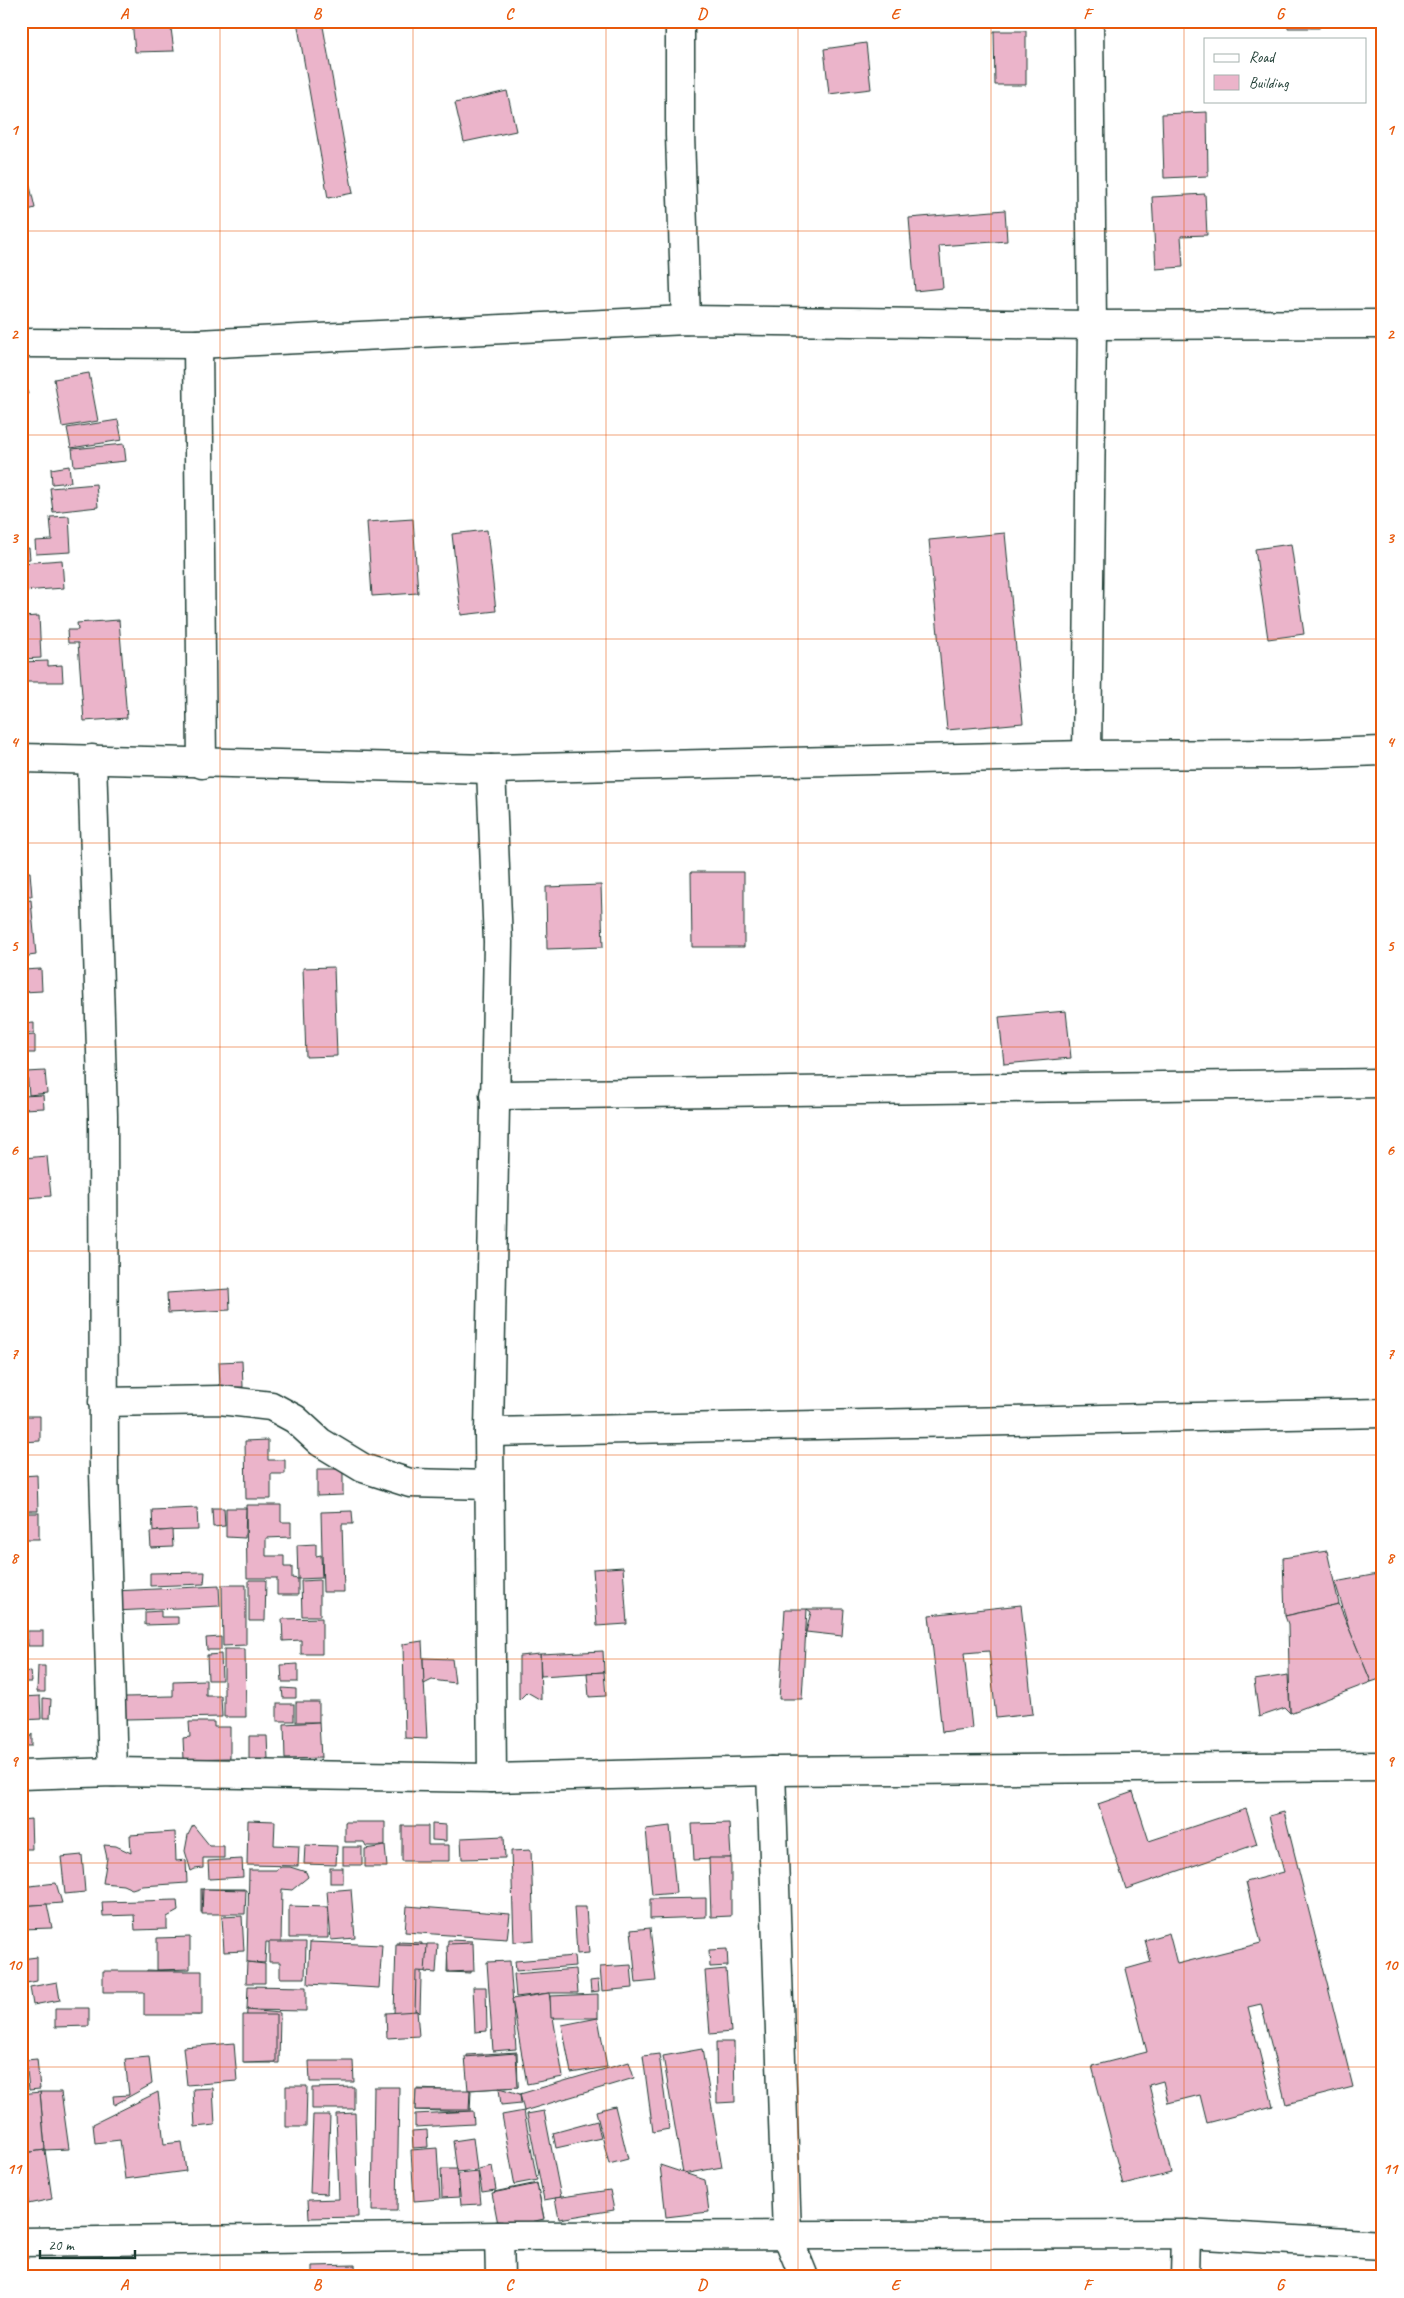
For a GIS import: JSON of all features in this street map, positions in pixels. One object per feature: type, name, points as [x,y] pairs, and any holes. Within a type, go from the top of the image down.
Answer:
[{"type":"street","points":[[680,21],[680,135],[686,320]]},
{"type":"street","points":[[1087,755],[1092,326],[1089,21]]},
{"type":"street","points":[[21,343],[198,344],[686,320],[1092,326],[1383,324]]},
{"type":"street","points":[[198,344],[202,764]]},
{"type":"street","points":[[21,758],[202,764],[491,769],[1087,755],[1294,754],[1383,751]]},
{"type":"street","points":[[92,759],[103,1115],[103,1402],[113,1772]]},
{"type":"street","points":[[491,769],[498,942],[488,1432],[492,1778]]},
{"type":"street","points":[[494,1095],[1383,1084]]},
{"type":"street","points":[[103,1402],[220,1400],[271,1406],[296,1419],[320,1442],[363,1468],[410,1482],[489,1486]]},
{"type":"street","points":[[488,1432],[1383,1412]]},
{"type":"street","points":[[21,1774],[113,1772],[492,1778],[771,1771],[1383,1766]]},
{"type":"street","points":[[771,1771],[787,2235],[804,2277]]},
{"type":"street","points":[[1185,2277],[1186,2234]]},
{"type":"street","points":[[21,2242],[499,2236],[1186,2234],[1383,2245]]},
{"type":"street","points":[[499,2236],[500,2277]]},
{"type":"building","points":[[132,21],[170,21],[174,51],[135,52]]},
{"type":"building","points":[[297,21],[322,21],[353,193],[328,198]]},
{"type":"building","points":[[1142,21],[1184,21],[1142,24]]},
{"type":"building","points":[[1288,21],[1319,21],[1319,28],[1288,28]]},
{"type":"building","points":[[994,31],[1026,31],[1026,85],[995,85]]},
{"type":"building","points":[[866,43],[871,89],[829,94],[824,49]]},
{"type":"building","points":[[507,91],[516,131],[464,142],[455,103]]},
{"type":"building","points":[[1207,112],[1208,176],[1164,178],[1162,114]]},
{"type":"building","points":[[24,160],[35,208],[21,212],[21,161]]},
{"type":"building","points":[[1205,194],[1207,235],[1181,236],[1183,267],[1156,269],[1152,197]]},
{"type":"building","points":[[1005,210],[1007,241],[939,246],[943,288],[915,291],[909,218]]},
{"type":"building","points":[[21,369],[28,394],[21,396]]},
{"type":"building","points":[[89,373],[98,421],[62,427],[54,379]]},
{"type":"building","points":[[118,420],[122,440],[71,448],[67,428]]},
{"type":"building","points":[[124,444],[126,461],[74,466],[72,449]]},
{"type":"building","points":[[69,466],[71,482],[52,484],[51,469]]},
{"type":"building","points":[[96,484],[98,507],[53,512],[50,488]]},
{"type":"building","points":[[69,516],[71,552],[36,554],[35,541],[52,540],[50,517]]},
{"type":"building","points":[[413,519],[418,593],[372,596],[367,522]]},
{"type":"building","points":[[487,530],[496,611],[461,615],[452,534]]},
{"type":"building","points":[[1005,533],[1023,723],[947,730],[929,540]]},
{"type":"building","points":[[21,544],[22,549],[29,548],[30,559],[21,560]]},
{"type":"building","points":[[1291,544],[1304,634],[1268,639],[1255,549]]},
{"type":"building","points":[[62,560],[64,588],[23,591],[21,563]]},
{"type":"building","points":[[26,595],[27,611],[21,612],[21,596]]},
{"type":"building","points":[[39,616],[41,658],[21,659],[21,617]]},
{"type":"building","points":[[119,620],[127,718],[84,721],[78,643],[68,643],[67,630],[78,630],[77,623]]},
{"type":"building","points":[[48,661],[48,666],[62,665],[63,682],[21,682],[21,662]]},
{"type":"building","points":[[21,872],[30,872],[32,896],[21,896]]},
{"type":"building","points":[[691,872],[744,872],[744,947],[692,947]]},
{"type":"building","points":[[601,885],[603,947],[547,949],[546,887]]},
{"type":"building","points":[[31,900],[36,955],[21,957],[21,901]]},
{"type":"building","points":[[334,967],[337,1056],[306,1057],[303,968]]},
{"type":"building","points":[[41,969],[42,991],[23,992],[22,970]]},
{"type":"building","points":[[1066,1011],[1071,1058],[1004,1064],[999,1017]]},
{"type":"building","points":[[34,1023],[34,1033],[21,1034],[21,1024]]},
{"type":"building","points":[[35,1035],[35,1053],[21,1053],[21,1036]]},
{"type":"building","points":[[45,1071],[47,1093],[29,1095],[27,1072]]},
{"type":"building","points":[[43,1095],[44,1108],[23,1109],[22,1096]]},
{"type":"building","points":[[47,1156],[51,1196],[26,1198],[23,1158]]},
{"type":"building","points":[[229,1289],[230,1310],[168,1313],[167,1293]]},
{"type":"building","points":[[242,1361],[243,1387],[220,1388],[219,1362]]},
{"type":"building","points":[[21,1416],[40,1416],[40,1441],[21,1442]]},
{"type":"building","points":[[268,1440],[268,1460],[285,1460],[285,1474],[271,1474],[271,1499],[246,1499],[245,1441]]},
{"type":"building","points":[[317,1469],[343,1469],[343,1495],[317,1496]]},
{"type":"building","points":[[37,1475],[38,1511],[21,1511],[22,1476]]},
{"type":"building","points":[[246,1505],[281,1505],[281,1522],[291,1522],[291,1537],[266,1538],[266,1556],[284,1556],[284,1567],[292,1567],[292,1578],[298,1579],[298,1595],[277,1595],[277,1578],[247,1578]]},
{"type":"building","points":[[197,1508],[198,1530],[153,1531],[152,1510]]},
{"type":"building","points":[[212,1508],[224,1508],[225,1526],[213,1527]]},
{"type":"building","points":[[226,1508],[246,1508],[245,1538],[226,1537]]},
{"type":"building","points":[[352,1511],[353,1524],[342,1524],[344,1592],[323,1592],[321,1512]]},
{"type":"building","points":[[21,1513],[39,1513],[39,1539],[21,1539]]},
{"type":"building","points":[[172,1530],[173,1547],[151,1548],[150,1532]]},
{"type":"building","points":[[316,1544],[316,1556],[321,1555],[322,1578],[298,1579],[297,1545]]},
{"type":"building","points":[[1327,1551],[1339,1604],[1285,1616],[1283,1558]]},
{"type":"building","points":[[623,1567],[627,1624],[597,1626],[593,1569]]},
{"type":"building","points":[[205,1572],[204,1584],[150,1586],[150,1573]]},
{"type":"building","points":[[1383,1573],[1383,1678],[1371,1682],[1350,1631],[1335,1582]]},
{"type":"building","points":[[249,1580],[266,1580],[265,1621],[249,1621]]},
{"type":"building","points":[[320,1580],[320,1616],[302,1616],[301,1581]]},
{"type":"building","points":[[222,1585],[246,1585],[246,1645],[223,1646]]},
{"type":"building","points":[[219,1586],[220,1606],[115,1611],[114,1591]]},
{"type":"building","points":[[1339,1604],[1371,1682],[1290,1713],[1288,1624],[1285,1616]]},
{"type":"building","points":[[1021,1605],[1033,1714],[996,1718],[989,1651],[964,1653],[972,1728],[942,1732],[929,1615]]},
{"type":"building","points":[[785,1609],[807,1609],[802,1699],[779,1699]]},
{"type":"building","points":[[807,1609],[844,1609],[842,1636],[806,1632],[811,1612]]},
{"type":"building","points":[[161,1611],[161,1617],[178,1617],[178,1624],[145,1625],[145,1612]]},
{"type":"building","points":[[322,1618],[322,1654],[301,1654],[301,1640],[283,1641],[282,1619]]},
{"type":"building","points":[[21,1625],[23,1625],[24,1667],[21,1667]]},
{"type":"building","points":[[28,1631],[43,1631],[43,1646],[28,1646]]},
{"type":"building","points":[[221,1637],[221,1650],[207,1650],[206,1638]]},
{"type":"building","points":[[422,1641],[427,1739],[405,1738],[403,1644]]},
{"type":"building","points":[[224,1649],[245,1649],[246,1717],[224,1717]]},
{"type":"building","points":[[603,1651],[604,1672],[541,1676],[540,1654]]},
{"type":"building","points":[[221,1654],[222,1680],[208,1680],[207,1655]]},
{"type":"building","points":[[540,1654],[541,1700],[527,1692],[519,1700],[519,1656]]},
{"type":"building","points":[[423,1658],[452,1659],[455,1683],[432,1680],[424,1684]]},
{"type":"building","points":[[298,1664],[298,1682],[282,1682],[281,1665]]},
{"type":"building","points":[[38,1666],[45,1666],[45,1692],[37,1692]]},
{"type":"building","points":[[31,1671],[32,1682],[21,1682],[21,1672]]},
{"type":"building","points":[[604,1672],[606,1696],[589,1697],[587,1673]]},
{"type":"building","points":[[1288,1675],[1290,1713],[1285,1708],[1259,1717],[1254,1680]]},
{"type":"building","points":[[206,1680],[206,1696],[221,1696],[222,1717],[126,1719],[125,1697],[173,1696],[173,1681]]},
{"type":"building","points":[[21,1687],[22,1697],[40,1696],[41,1719],[21,1720]]},
{"type":"building","points":[[282,1688],[296,1689],[296,1698],[283,1698]]},
{"type":"building","points":[[43,1698],[51,1699],[50,1718],[43,1718]]},
{"type":"building","points":[[296,1702],[319,1702],[319,1722],[296,1722]]},
{"type":"building","points":[[277,1704],[294,1704],[294,1721],[277,1721]]},
{"type":"building","points":[[189,1722],[214,1722],[214,1727],[230,1727],[230,1758],[184,1759],[183,1738],[190,1737]]},
{"type":"building","points":[[319,1722],[321,1758],[285,1759],[284,1724]]},
{"type":"building","points":[[21,1723],[28,1723],[28,1738],[21,1738]]},
{"type":"building","points":[[32,1734],[32,1746],[21,1746],[21,1740],[29,1738]]},
{"type":"building","points":[[249,1736],[267,1736],[268,1759],[249,1759]]},
{"type":"building","points":[[1133,1792],[1149,1841],[1246,1809],[1257,1844],[1126,1889],[1098,1804]]},
{"type":"building","points":[[1284,1812],[1353,2087],[1286,2104],[1261,2004],[1248,2007],[1273,2106],[1207,2123],[1200,2095],[1168,2103],[1163,2081],[1149,2085],[1171,2173],[1123,2185],[1092,2066],[1147,2052],[1126,1969],[1151,1962],[1145,1940],[1169,1933],[1177,1964],[1261,1943],[1246,1882],[1284,1872],[1269,1816]]},
{"type":"building","points":[[31,1819],[32,1849],[21,1849],[21,1820]]},
{"type":"building","points":[[248,1820],[275,1821],[274,1845],[299,1846],[298,1866],[247,1865]]},
{"type":"building","points":[[345,1822],[385,1822],[385,1846],[366,1846],[364,1842],[345,1842]]},
{"type":"building","points":[[729,1823],[731,1858],[694,1860],[692,1824]]},
{"type":"building","points":[[432,1824],[446,1825],[446,1841],[432,1840]]},
{"type":"building","points":[[193,1825],[210,1846],[224,1846],[224,1858],[203,1858],[203,1868],[191,1871],[185,1851],[188,1835]]},
{"type":"building","points":[[402,1826],[428,1826],[428,1845],[449,1845],[449,1861],[402,1861]]},
{"type":"building","points":[[670,1826],[676,1893],[652,1895],[646,1829]]},
{"type":"building","points":[[175,1832],[176,1861],[186,1860],[187,1883],[142,1886],[132,1889],[123,1885],[103,1883],[107,1858],[104,1845],[116,1846],[131,1853],[130,1835]]},
{"type":"building","points":[[504,1836],[505,1858],[462,1859],[461,1838]]},
{"type":"building","points":[[305,1845],[337,1846],[336,1865],[304,1864]]},
{"type":"building","points":[[385,1846],[387,1867],[365,1867],[365,1849]]},
{"type":"building","points":[[343,1847],[362,1847],[362,1865],[343,1865]]},
{"type":"building","points":[[531,1850],[534,1940],[514,1942],[511,1851]]},
{"type":"building","points":[[82,1855],[85,1892],[65,1894],[61,1857]]},
{"type":"building","points":[[709,1858],[731,1858],[731,1916],[711,1917]]},
{"type":"building","points":[[242,1859],[243,1877],[209,1879],[208,1861]]},
{"type":"building","points":[[281,1867],[290,1867],[306,1872],[308,1877],[292,1890],[282,1889],[281,1943],[266,1942],[265,1963],[247,1962],[249,1870],[276,1870]]},
{"type":"building","points":[[330,1868],[343,1868],[343,1883],[330,1883]]},
{"type":"building","points":[[56,1883],[62,1903],[21,1906],[21,1887]]},
{"type":"building","points":[[201,1889],[244,1889],[244,1912],[201,1912]]},
{"type":"building","points":[[203,1889],[246,1890],[245,1914],[202,1914]]},
{"type":"building","points":[[351,1889],[355,1938],[331,1940],[327,1891]]},
{"type":"building","points":[[706,1898],[706,1917],[650,1919],[650,1899]]},
{"type":"building","points":[[177,1900],[178,1911],[167,1917],[167,1929],[135,1930],[134,1915],[103,1916],[102,1902]]},
{"type":"building","points":[[47,1904],[52,1928],[21,1929],[21,1906]]},
{"type":"building","points":[[289,1906],[328,1907],[328,1938],[289,1938]]},
{"type":"building","points":[[407,1906],[510,1914],[507,1939],[405,1932]]},
{"type":"building","points":[[574,1907],[586,1907],[589,1953],[577,1954]]},
{"type":"building","points":[[242,1916],[244,1951],[224,1952],[222,1917]]},
{"type":"building","points":[[650,1928],[656,1981],[636,1983],[631,1930]]},
{"type":"building","points":[[190,1937],[190,1969],[157,1970],[157,1938]]},
{"type":"building","points":[[448,1940],[472,1941],[471,1973],[447,1972]]},
{"type":"building","points":[[269,1942],[306,1942],[305,1978],[280,1978],[280,1962],[269,1962]]},
{"type":"building","points":[[310,1942],[382,1945],[379,1988],[308,1984]]},
{"type":"building","points":[[398,1942],[422,1943],[420,2013],[417,2011],[396,2012]]},
{"type":"building","points":[[473,1943],[474,1971],[448,1972],[447,1944]]},
{"type":"building","points":[[396,1944],[436,1945],[435,1972],[416,1971],[415,2014],[394,2014]]},
{"type":"building","points":[[427,1944],[438,1944],[436,1973],[425,1972]]},
{"type":"building","points":[[727,1949],[728,1966],[710,1967],[709,1950]]},
{"type":"building","points":[[574,1956],[575,1966],[516,1971],[515,1961]]},
{"type":"building","points":[[37,1957],[37,1981],[21,1984],[21,1959]]},
{"type":"building","points":[[510,1961],[516,2049],[493,2051],[487,1962]]},
{"type":"building","points":[[247,1962],[265,1964],[265,1983],[246,1983]]},
{"type":"building","points":[[631,1965],[633,1988],[602,1991],[600,1967]]},
{"type":"building","points":[[576,1969],[578,1993],[549,1993],[516,1997],[514,1974]]},
{"type":"building","points":[[726,1969],[731,2032],[710,2034],[705,1971]]},
{"type":"building","points":[[147,1970],[201,1972],[199,2015],[145,2013]]},
{"type":"building","points":[[103,1971],[202,1971],[202,2015],[144,2015],[144,1992],[103,1992]]},
{"type":"building","points":[[598,1980],[599,1991],[591,1992],[590,1981]]},
{"type":"building","points":[[57,1982],[60,2000],[33,2005],[30,1987]]},
{"type":"building","points":[[248,1986],[306,1987],[306,2011],[247,2010]]},
{"type":"building","points":[[473,1987],[486,1987],[487,2031],[475,2032]]},
{"type":"building","points":[[549,1993],[563,2077],[527,2084],[512,1999]]},
{"type":"building","points":[[598,1994],[598,2018],[551,2018],[550,1996]]},
{"type":"building","points":[[55,2008],[89,2008],[89,2026],[55,2027]]},
{"type":"building","points":[[247,2010],[280,2013],[279,2063],[244,2063]]},
{"type":"building","points":[[417,2011],[419,2036],[387,2038],[386,2013]]},
{"type":"building","points":[[243,2015],[276,2015],[276,2062],[243,2063]]},
{"type":"building","points":[[598,2018],[607,2067],[571,2073],[562,2025]]},
{"type":"building","points":[[716,2042],[734,2042],[735,2102],[717,2103]]},
{"type":"building","points":[[234,2043],[237,2081],[187,2085],[183,2047]]},
{"type":"building","points":[[702,2049],[722,2167],[683,2174],[663,2056]]},
{"type":"building","points":[[517,2052],[518,2087],[469,2090],[467,2055]]},
{"type":"building","points":[[516,2053],[518,2087],[468,2090],[465,2057]]},
{"type":"building","points":[[659,2054],[669,2129],[653,2132],[643,2056]]},
{"type":"building","points":[[149,2057],[152,2084],[114,2105],[113,2096],[129,2095],[125,2059]]},
{"type":"building","points":[[37,2059],[40,2089],[29,2090],[26,2060]]},
{"type":"building","points":[[309,2061],[353,2061],[354,2082],[310,2082]]},
{"type":"building","points":[[629,2062],[634,2078],[524,2111],[520,2094]]},
{"type":"building","points":[[286,2086],[307,2086],[306,2127],[286,2127]]},
{"type":"building","points":[[354,2087],[354,2109],[312,2109],[312,2088]]},
{"type":"building","points":[[374,2087],[399,2087],[397,2211],[372,2211]]},
{"type":"building","points":[[213,2088],[215,2125],[195,2127],[193,2089]]},
{"type":"building","points":[[499,2088],[520,2094],[521,2103],[501,2105]]},
{"type":"building","points":[[416,2089],[471,2091],[470,2112],[415,2110]]},
{"type":"building","points":[[416,2090],[470,2090],[469,2110],[415,2110]]},
{"type":"building","points":[[40,2092],[61,2092],[69,2149],[45,2150]]},
{"type":"building","points":[[40,2092],[45,2150],[24,2153],[21,2094]]},
{"type":"building","points":[[158,2092],[164,2144],[182,2142],[186,2171],[125,2179],[120,2140],[95,2143],[93,2124]]},
{"type":"building","points":[[615,2106],[628,2159],[609,2164],[596,2111]]},
{"type":"building","points":[[473,2111],[474,2124],[415,2127],[415,2114]]},
{"type":"building","points":[[524,2111],[537,2180],[516,2184],[515,2186],[502,2115]]},
{"type":"building","points":[[544,2111],[561,2197],[544,2200],[527,2114]]},
{"type":"building","points":[[355,2113],[358,2217],[309,2218],[308,2200],[339,2199],[336,2114]]},
{"type":"building","points":[[313,2115],[330,2115],[327,2194],[310,2193]]},
{"type":"building","points":[[597,2121],[601,2138],[556,2148],[553,2133]]},
{"type":"building","points":[[427,2130],[428,2147],[413,2148],[412,2131]]},
{"type":"building","points":[[473,2138],[477,2170],[457,2172],[453,2141]]},
{"type":"building","points":[[437,2148],[440,2199],[414,2201],[411,2150]]},
{"type":"building","points":[[45,2150],[52,2199],[28,2204],[24,2153]]},
{"type":"building","points":[[21,2153],[24,2153],[28,2204],[21,2204]]},
{"type":"building","points":[[660,2165],[705,2180],[709,2212],[666,2217]]},
{"type":"building","points":[[492,2166],[496,2190],[482,2192],[478,2169]]},
{"type":"building","points":[[441,2169],[457,2169],[459,2197],[442,2198]]},
{"type":"building","points":[[478,2172],[481,2204],[461,2205],[458,2174]]},
{"type":"building","points":[[537,2183],[544,2218],[501,2226],[494,2192]]},
{"type":"building","points":[[537,2184],[544,2219],[499,2229],[492,2193]]},
{"type":"building","points":[[610,2190],[614,2210],[559,2219],[555,2198]]},
{"type":"building","points":[[355,2265],[356,2277],[312,2277],[312,2266]]},
{"type":"building","points":[[721,2275],[742,2275],[742,2277],[721,2277]]}]
